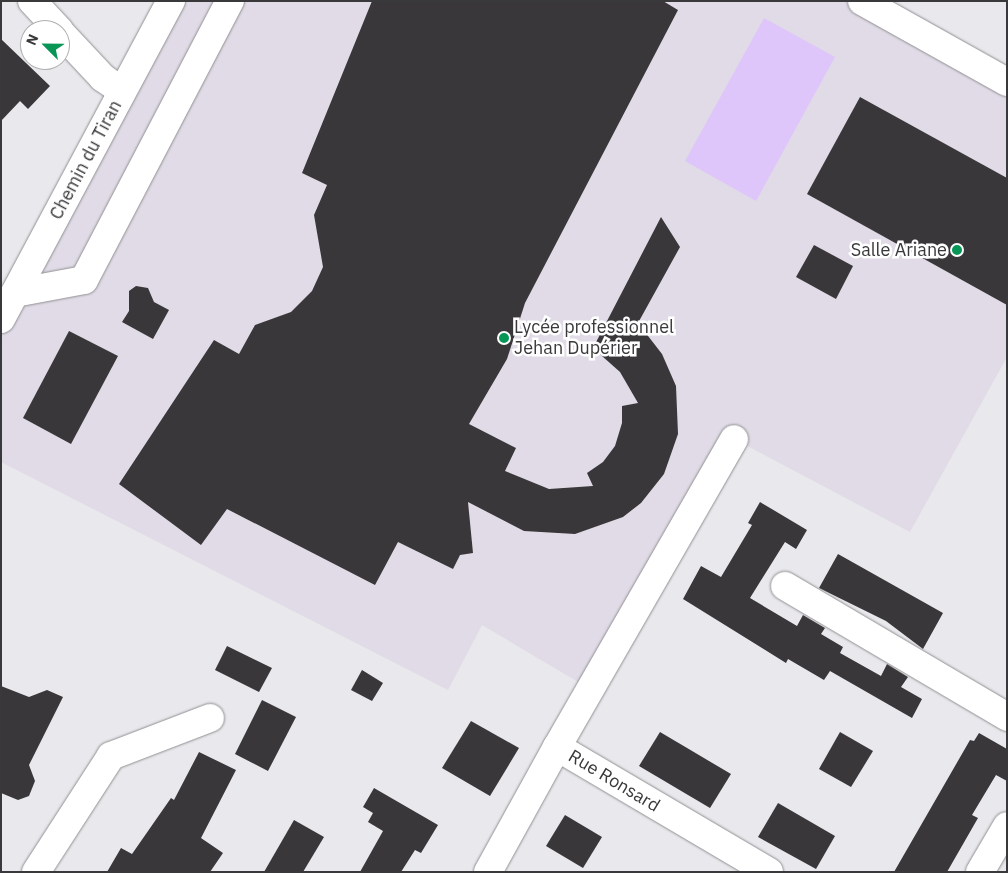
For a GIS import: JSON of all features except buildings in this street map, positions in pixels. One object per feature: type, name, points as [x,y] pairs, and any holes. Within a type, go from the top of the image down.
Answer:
[{"type":"street","points":[[32,1],[49,20]]},
{"type":"street","name":"Chemin du Tiran","points":[[1,319],[171,1]]},
{"type":"street","points":[[15,293],[84,280],[230,1]]},
{"type":"street","points":[[878,5],[1007,82]]},
{"type":"street","points":[[70,43],[103,78],[122,91]]},
{"type":"street","points":[[557,747],[734,439]]},
{"type":"street","points":[[785,586],[1007,717]]},
{"type":"street","points":[[36,872],[110,756],[210,718]]},
{"type":"street","name":"Rue Ronsard","points":[[488,872],[557,747],[769,872]]},
{"type":"street","points":[[980,872],[1007,826]]},
{"type":"shaded area","name":"Lycée professionnel Jehan Dupérier","points":[[171,1],[862,1],[1007,82],[1007,357],[910,532],[734,439],[590,689],[482,625],[448,690],[1,462],[1,319]]},
{"type":"shaded area","points":[[764,18],[835,57],[756,201],[685,161]]},
{"type":"place","name":"Salle Ariane","points":[[957,250]]},
{"type":"place","name":"Lycée professionnel Jehan Dupérier","points":[[504,338]]}]
